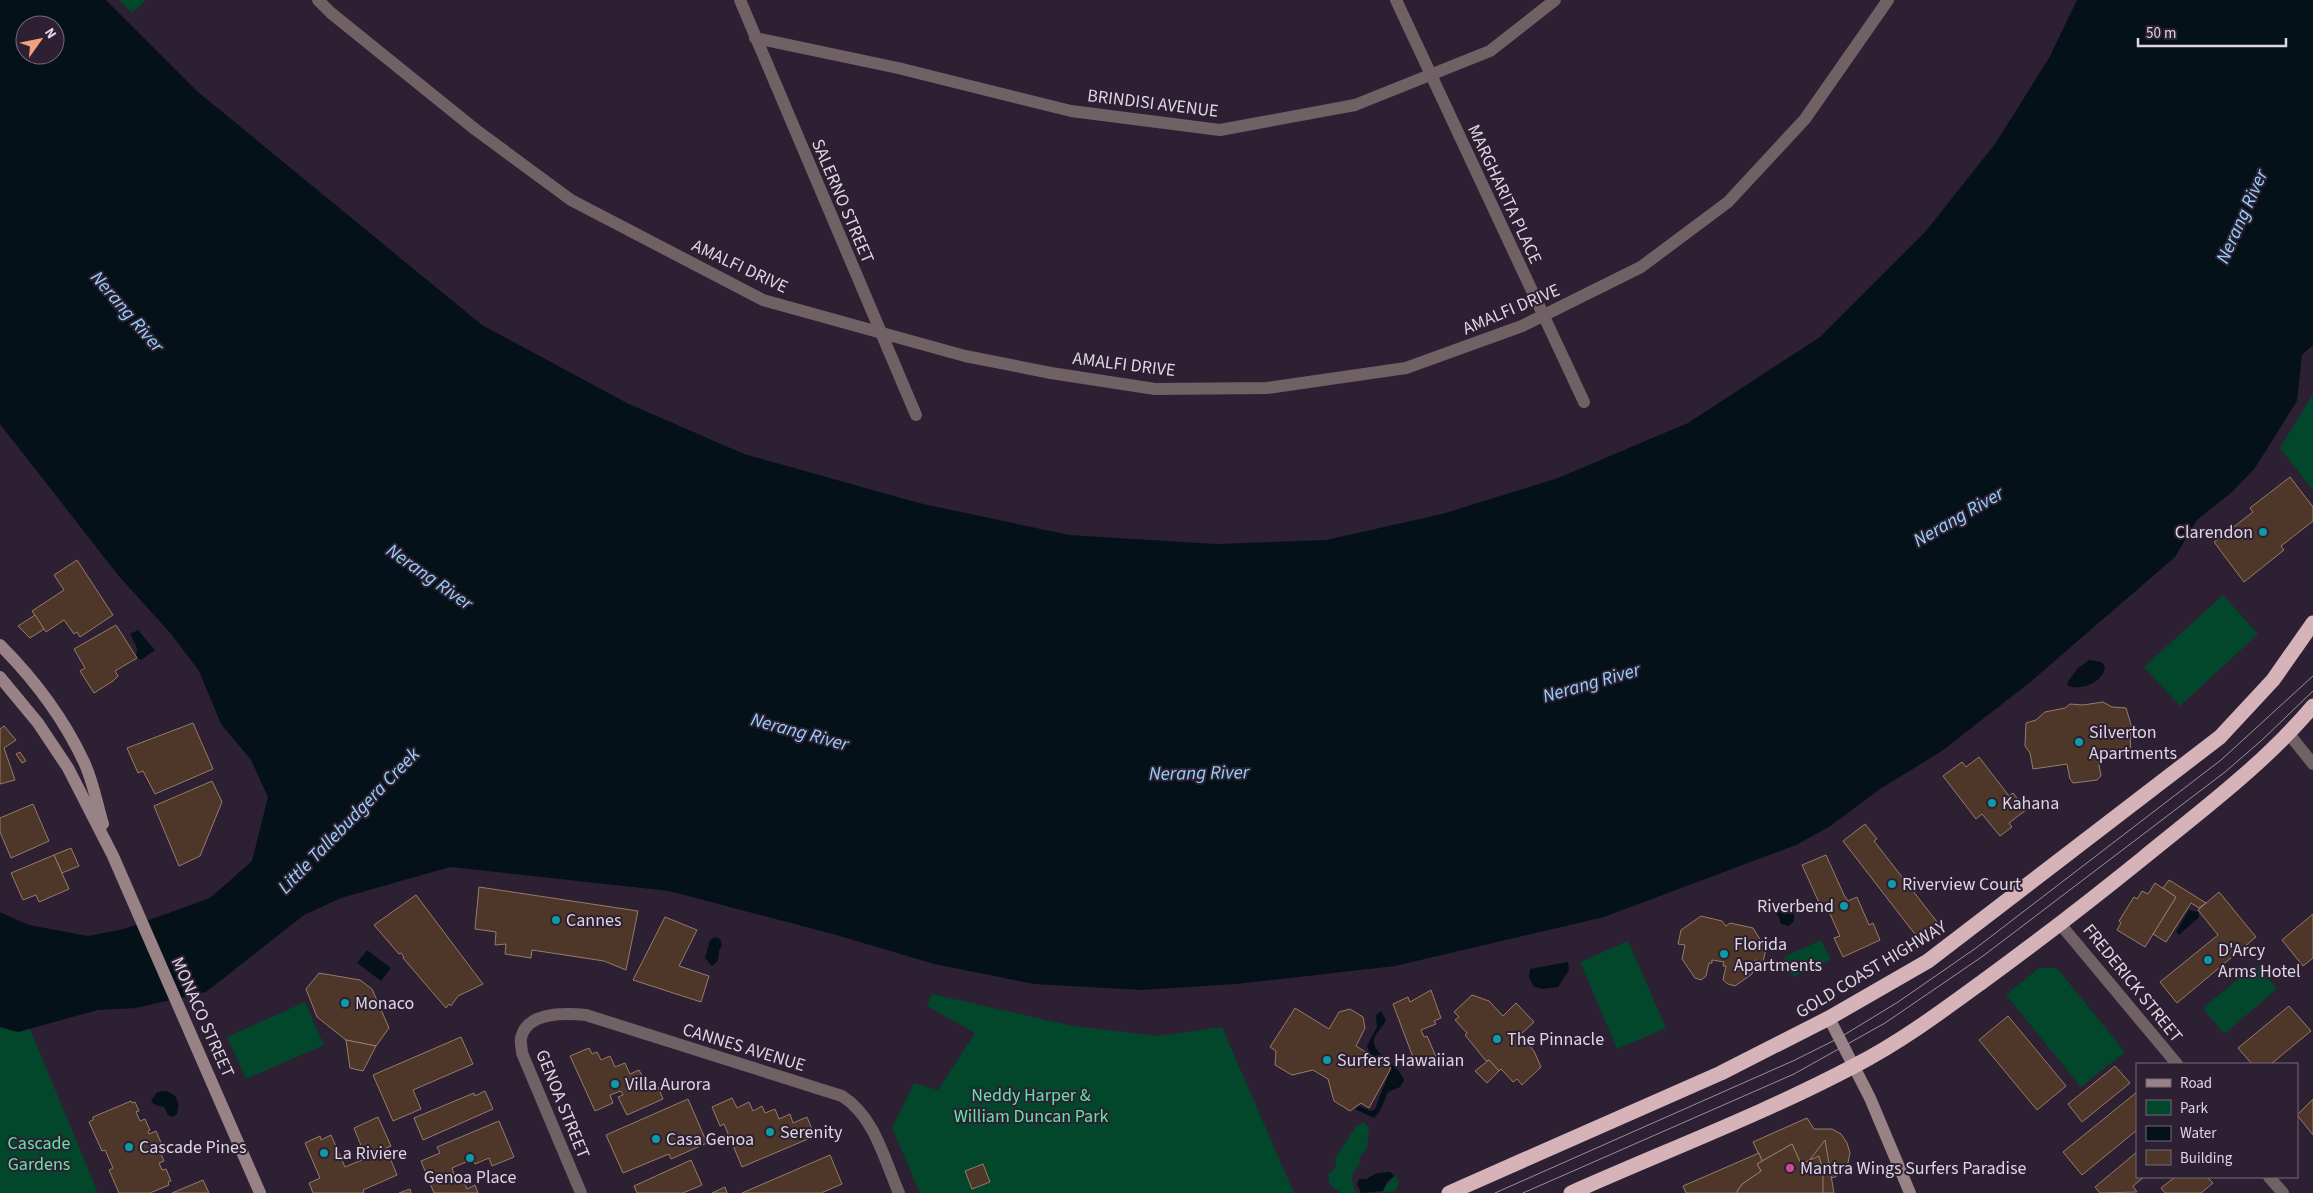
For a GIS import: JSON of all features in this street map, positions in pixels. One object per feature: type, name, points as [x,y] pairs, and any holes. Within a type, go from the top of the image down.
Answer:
[{"type":"highway","name":"GOLD COAST HIGHWAY","points":[[1449,1193],[1717,1075],[1829,1018],[1928,961],[2189,763],[2246,712],[2297,649],[2313,623]]},
{"type":"highway","points":[[1571,1193],[1854,1066],[1947,1008],[2062,924],[2222,795],[2289,734],[2313,706]]},
{"type":"street","name":"AMALFI DRIVE","points":[[318,0],[331,13],[476,130],[570,200],[763,300],[882,335],[965,356],[1155,389],[1267,388],[1406,368],[1483,341],[1543,316],[1641,267],[1728,202],[1805,119],[1888,0]]},
{"type":"street","name":"SALERNO STREET","points":[[740,0],[916,415]]},
{"type":"street","name":"MARGHARITA PLACE","points":[[1396,0],[1584,402]]},
{"type":"street","name":"BRINDISI AVENUE","points":[[755,38],[898,68],[1071,111],[1220,130],[1355,105],[1490,51],[1555,0]]},
{"type":"street","name":"MONACO STREET","points":[[0,645],[22,666],[55,708],[68,732],[84,763],[113,856]]},
{"type":"street","name":"MONACO STREET","points":[[0,677],[38,723],[68,768],[113,856],[260,1193]]},
{"type":"street","points":[[2289,734],[2313,764]]},
{"type":"street","name":"FREDERICK STREET","points":[[2062,924],[2176,1063]]},
{"type":"street","name":"CANNES AVENUE","points":[[526,1028],[547,1016],[564,1013],[586,1015],[842,1096],[854,1104],[866,1118],[898,1193]]},
{"type":"street","points":[[1829,1018],[1870,1098],[1910,1193]]},
{"type":"street","name":"GENOA STREET","points":[[526,1028],[521,1038],[522,1053],[581,1193]]},
{"type":"street","points":[[2270,1178],[2283,1193]]},
{"type":"green space","points":[[119,0],[146,0],[132,13]]},
{"type":"green space","points":[[2313,394],[2313,490],[2280,448]]},
{"type":"green space","points":[[2223,595],[2258,634],[2180,706],[2144,667]]},
{"type":"green space","points":[[1821,940],[1831,960],[1793,977],[1784,957]]},
{"type":"green space","points":[[1628,941],[1666,1028],[1617,1049],[1580,962]]},
{"type":"green space","points":[[2256,964],[2277,989],[2224,1034],[2203,1008]]},
{"type":"green space","points":[[2039,968],[2057,968],[2125,1052],[2081,1087],[2006,995]]},
{"type":"green space","name":"Neddy Harper & William Duncan Park","points":[[932,994],[1073,1026],[1158,1036],[1222,1027],[1294,1193],[920,1193],[892,1128],[914,1083],[938,1090],[975,1033],[927,1006]]},
{"type":"green space","points":[[305,1002],[324,1045],[246,1079],[227,1037]]},
{"type":"green space","name":"Cascade Gardens","points":[[0,1027],[18,1032],[30,1029],[98,1193],[0,1193]]},
{"type":"green space","points":[[1364,1122],[1369,1127],[1367,1149],[1359,1158],[1361,1163],[1351,1175],[1356,1193],[1341,1193],[1330,1185],[1328,1174],[1336,1168],[1335,1159],[1356,1126]]},
{"type":"green space","points":[[1396,1176],[1399,1183],[1395,1191],[1381,1193]]},
{"type":"water","points":[[0,0],[106,0],[198,92],[482,325],[627,403],[744,454],[919,503],[1069,535],[1216,544],[1326,540],[1442,514],[1558,478],[1688,423],[1820,337],[1925,232],[1995,144],[2049,58],[2077,0],[2313,0],[2313,345],[2302,355],[2297,401],[2255,468],[2232,492],[2197,520],[2175,557],[2029,683],[1942,751],[1880,789],[1829,827],[1796,845],[1604,917],[1395,966],[1236,984],[1142,990],[1034,984],[934,964],[833,934],[669,891],[450,867],[341,898],[304,915],[206,992],[136,1008],[98,1010],[18,1032],[0,1027],[0,912],[29,925],[88,936],[124,929],[210,898],[252,861],[268,797],[251,760],[221,724],[199,671],[171,634],[118,575],[0,424]]},
{"type":"water","points":[[138,630],[155,650],[141,660],[136,657],[137,648],[130,634]]},
{"type":"water","points":[[2089,660],[2102,662],[2105,668],[2100,677],[2085,686],[2068,686],[2067,683],[2078,668]]},
{"type":"water","points":[[1781,901],[1789,904],[1794,913],[1794,921],[1789,926],[1781,924],[1779,917],[1773,912],[1774,904]]},
{"type":"water","points":[[2189,910],[2198,912],[2199,917],[2179,935],[2176,932]]},
{"type":"water","points":[[715,937],[720,939],[722,945],[718,961],[712,966],[705,958],[710,940]]},
{"type":"water","points":[[367,950],[391,968],[381,981],[357,963]]},
{"type":"water","points":[[1568,962],[1569,970],[1558,987],[1542,989],[1533,986],[1529,977],[1530,969]]},
{"type":"water","points":[[1381,1011],[1386,1020],[1377,1032],[1374,1040],[1375,1045],[1377,1050],[1397,1069],[1404,1080],[1400,1087],[1388,1092],[1380,1111],[1374,1118],[1355,1109],[1359,1106],[1371,1111],[1375,1109],[1391,1068],[1370,1055],[1367,1046],[1377,1027],[1376,1015]]},
{"type":"water","points":[[166,1091],[176,1097],[178,1103],[177,1114],[172,1117],[168,1115],[164,1107],[155,1105],[151,1101],[157,1092]]},
{"type":"water","points":[[1390,1172],[1394,1176],[1387,1182],[1383,1191],[1361,1193],[1357,1184],[1359,1179],[1366,1179],[1377,1173]]},
{"type":"building","name":"Clarendon","points":[[2290,477],[2313,507],[2313,521],[2281,546],[2284,550],[2244,582],[2214,542],[2253,512],[2250,508]]},
{"type":"building","points":[[77,560],[113,615],[80,637],[77,632],[74,634],[64,620],[46,632],[32,611],[64,590],[54,575]]},
{"type":"building","points":[[35,615],[44,629],[30,638],[18,626]]},
{"type":"building","points":[[116,625],[137,658],[115,671],[118,676],[94,693],[80,671],[85,668],[74,649]]},
{"type":"building","name":"Silverton Apartments","points":[[2103,702],[2112,707],[2126,708],[2132,728],[2130,734],[2131,753],[2098,759],[2101,776],[2097,780],[2073,783],[2070,779],[2067,764],[2033,769],[2030,753],[2025,746],[2026,723],[2036,720],[2045,712],[2065,708],[2070,704],[2083,705]]},
{"type":"building","points":[[193,723],[213,769],[155,794],[143,771],[138,773],[127,748]]},
{"type":"building","points":[[4,726],[16,740],[4,748],[15,780],[0,784],[0,729]]},
{"type":"building","points":[[20,752],[26,761],[22,763],[16,754]]},
{"type":"building","name":"Kahana","points":[[1979,757],[2009,796],[2013,793],[2026,810],[2009,823],[2012,827],[2000,836],[1982,814],[1976,819],[1943,776],[1962,762],[1966,767]]},
{"type":"building","points":[[212,781],[222,802],[200,856],[179,866],[154,806]]},
{"type":"building","points":[[33,804],[49,841],[11,858],[0,832],[0,818]]},
{"type":"building","name":"Riverview Court","points":[[1865,824],[1877,839],[1874,841],[1941,927],[1921,942],[1843,841]]},
{"type":"building","points":[[71,848],[79,866],[62,873],[54,855]]},
{"type":"building","points":[[54,855],[69,889],[39,902],[36,895],[23,900],[11,873]]},
{"type":"building","name":"Riverbend","points":[[1826,855],[1844,895],[1848,901],[1857,897],[1869,925],[1873,923],[1880,940],[1843,957],[1834,938],[1840,936],[1826,905],[1821,907],[1802,865]]},
{"type":"building","points":[[2169,880],[2206,903],[2199,908],[2191,903],[2166,942],[2153,934],[2176,897],[2163,888]]},
{"type":"building","points":[[2155,883],[2176,897],[2145,947],[2117,930],[2121,923],[2119,921],[2134,897],[2137,899],[2142,891],[2148,894]]},
{"type":"building","name":"Cannes","points":[[479,887],[638,911],[626,970],[604,961],[532,950],[531,958],[505,954],[506,944],[495,945],[496,932],[475,929]]},
{"type":"building","name":"D'Arcy Arms Hotel","points":[[2219,892],[2256,937],[2177,1003],[2160,982],[2218,935],[2198,910]]},
{"type":"building","points":[[416,895],[483,984],[458,996],[451,1006],[449,1004],[446,1008],[403,958],[401,953],[399,954],[374,925]]},
{"type":"building","points":[[2313,914],[2313,958],[2303,966],[2282,940]]},
{"type":"building","name":"Florida Apartments","points":[[1701,916],[1722,921],[1726,926],[1730,923],[1753,928],[1766,949],[1763,962],[1755,960],[1752,974],[1735,986],[1723,980],[1726,966],[1723,966],[1724,962],[1712,960],[1712,963],[1709,963],[1706,976],[1701,980],[1695,978],[1682,959],[1685,945],[1678,944],[1681,930]]},
{"type":"building","points":[[665,917],[697,930],[679,966],[709,976],[701,1002],[633,980]]},
{"type":"building","name":"Monaco","points":[[319,973],[360,980],[372,989],[389,1028],[376,1046],[346,1040],[317,1017],[306,989]]},
{"type":"building","points":[[1431,990],[1441,1018],[1434,1021],[1436,1024],[1421,1030],[1424,1037],[1427,1036],[1437,1059],[1417,1068],[1393,1004],[1408,997],[1410,1002]]},
{"type":"building","name":"The Pinnacle","points":[[1472,995],[1489,1001],[1503,1016],[1516,1003],[1534,1022],[1520,1035],[1534,1051],[1541,1067],[1522,1085],[1517,1079],[1513,1082],[1489,1060],[1486,1061],[1465,1035],[1467,1033],[1455,1020],[1459,1017],[1454,1012]]},
{"type":"building","points":[[2289,1006],[2311,1031],[2272,1063],[2251,1063],[2238,1048]]},
{"type":"building","name":"Surfers Hawaiian","points":[[1295,1008],[1329,1029],[1339,1012],[1350,1009],[1363,1017],[1365,1028],[1356,1046],[1391,1068],[1369,1108],[1361,1103],[1350,1111],[1334,1101],[1328,1079],[1313,1070],[1292,1075],[1275,1065],[1276,1051],[1270,1047]]},
{"type":"building","points":[[2008,1016],[2066,1086],[2037,1110],[1979,1040]]},
{"type":"building","points":[[461,1037],[473,1064],[413,1090],[421,1109],[393,1121],[373,1075]]},
{"type":"building","points":[[346,1040],[376,1046],[363,1071],[350,1068]]},
{"type":"building","name":"Villa Aurora","points":[[589,1048],[592,1054],[597,1052],[601,1060],[610,1056],[615,1067],[625,1063],[630,1074],[639,1070],[650,1090],[658,1087],[663,1099],[627,1115],[618,1097],[623,1095],[621,1091],[610,1095],[613,1103],[595,1111],[570,1056]]},
{"type":"building","points":[[1489,1060],[1499,1071],[1487,1083],[1475,1071]]},
{"type":"building","points":[[2115,1066],[2130,1083],[2082,1122],[2068,1104]]},
{"type":"building","points":[[485,1091],[493,1109],[423,1140],[414,1118],[474,1093],[475,1096]]},
{"type":"building","points":[[2136,1093],[2136,1131],[2082,1175],[2063,1152]]},
{"type":"building","name":"Serenity","points":[[732,1098],[737,1108],[749,1102],[753,1111],[762,1106],[765,1113],[775,1109],[779,1119],[790,1114],[793,1123],[807,1117],[815,1136],[742,1167],[724,1124],[720,1126],[712,1107]]},
{"type":"building","name":"Casa Genoa","points":[[688,1099],[707,1143],[671,1159],[669,1154],[623,1173],[606,1135]]},
{"type":"building","points":[[2313,1099],[2313,1135],[2298,1116]]},
{"type":"building","name":"Cascade Pines","points":[[131,1101],[132,1103],[135,1102],[139,1111],[136,1112],[140,1121],[145,1119],[150,1130],[148,1131],[149,1134],[156,1131],[162,1145],[156,1148],[159,1149],[164,1161],[159,1163],[162,1170],[166,1169],[171,1181],[168,1182],[169,1185],[150,1193],[119,1193],[109,1170],[113,1168],[105,1150],[102,1151],[89,1122],[93,1120],[93,1117]]},
{"type":"building","name":"La Riviere","points":[[378,1117],[391,1146],[386,1148],[397,1175],[363,1190],[364,1193],[313,1193],[309,1183],[320,1178],[305,1143],[320,1136],[321,1140],[331,1135],[345,1167],[366,1158],[354,1128]]},
{"type":"building","points":[[1807,1118],[1814,1129],[1832,1129],[1841,1134],[1847,1143],[1850,1153],[1848,1163],[1842,1172],[1835,1177],[1823,1180],[1819,1156],[1801,1164],[1792,1144],[1762,1161],[1753,1142]]},
{"type":"building","name":"Genoa Place","points":[[499,1121],[514,1157],[492,1166],[489,1158],[475,1164],[473,1159],[452,1168],[455,1177],[461,1175],[467,1189],[475,1185],[478,1193],[434,1193],[421,1161],[440,1153],[437,1147]]},
{"type":"building","points":[[1825,1140],[1834,1193],[1794,1192],[1798,1175]]},
{"type":"building","name":"Mantra Wings Surfers Paradise","points":[[1792,1144],[1801,1164],[1819,1156],[1823,1172],[1823,1193],[1736,1193],[1742,1184],[1761,1171],[1757,1164]]},
{"type":"building","points":[[1759,1153],[1762,1161],[1757,1164],[1761,1171],[1742,1184],[1736,1193],[1686,1193],[1683,1186]]},
{"type":"building","points":[[2136,1153],[2136,1178],[2143,1178],[2133,1186],[2137,1192],[2100,1193],[2095,1187]]},
{"type":"building","points":[[830,1155],[842,1184],[821,1193],[742,1193]]},
{"type":"building","points":[[691,1160],[702,1185],[683,1193],[637,1193],[634,1186]]},
{"type":"building","points":[[983,1164],[990,1182],[972,1189],[965,1171]]},
{"type":"building","points":[[2174,1178],[2208,1178],[2213,1183],[2201,1193],[2165,1193],[2161,1188]]},
{"type":"building","points":[[203,1180],[209,1193],[172,1193]]},
{"type":"building","points":[[725,1187],[727,1193],[712,1193]]},
{"type":"building","points":[[410,1189],[411,1193],[399,1193]]},
{"type":"tram line","points":[[1495,1193],[1795,1060],[1839,1038],[1898,1002],[1976,948],[2221,760],[2313,676]]},
{"type":"tram line","points":[[1523,1193],[1794,1074],[1885,1023],[1983,956],[2225,772],[2262,740],[2313,691]]},
{"type":"place","name":"Clarendon","points":[[2263,532]]},
{"type":"place","name":"Silverton Apartments","points":[[2079,742]]},
{"type":"place","name":"Kahana","points":[[1992,803]]},
{"type":"place","name":"Riverview Court","points":[[1892,884]]},
{"type":"place","name":"Riverbend","points":[[1844,906]]},
{"type":"place","name":"Cannes","points":[[556,920]]},
{"type":"place","name":"Florida Apartments","points":[[1724,954]]},
{"type":"place","name":"D'Arcy Arms Hotel","points":[[2208,960]]},
{"type":"place","name":"Monaco","points":[[345,1003]]},
{"type":"place","name":"The Pinnacle","points":[[1497,1039]]},
{"type":"place","name":"Surfers Hawaiian","points":[[1327,1060]]},
{"type":"place","name":"Villa Aurora","points":[[615,1084]]},
{"type":"place","name":"Serenity","points":[[770,1132]]},
{"type":"place","name":"Casa Genoa","points":[[656,1139]]},
{"type":"place","name":"Cascade Pines","points":[[129,1147]]},
{"type":"place","name":"La Riviere","points":[[324,1153]]},
{"type":"place","name":"Genoa Place","points":[[470,1158]]},
{"type":"place","name":"Mantra Wings Surfers Paradise","points":[[1790,1168]]},
{"type":"water label","name":"Nerang River","points":[[2241,216]]},
{"type":"water label","name":"Nerang River","points":[[128,311]]},
{"type":"water label","name":"Nerang River","points":[[1958,516]]},
{"type":"water label","name":"Nerang River","points":[[430,576]]},
{"type":"water label","name":"Nerang River","points":[[1591,682]]},
{"type":"water label","name":"Nerang River","points":[[800,731]]},
{"type":"water label","name":"Nerang River","points":[[1199,772]]},
{"type":"water label","name":"Little Tallebudgera Creek","points":[[348,820]]}]
